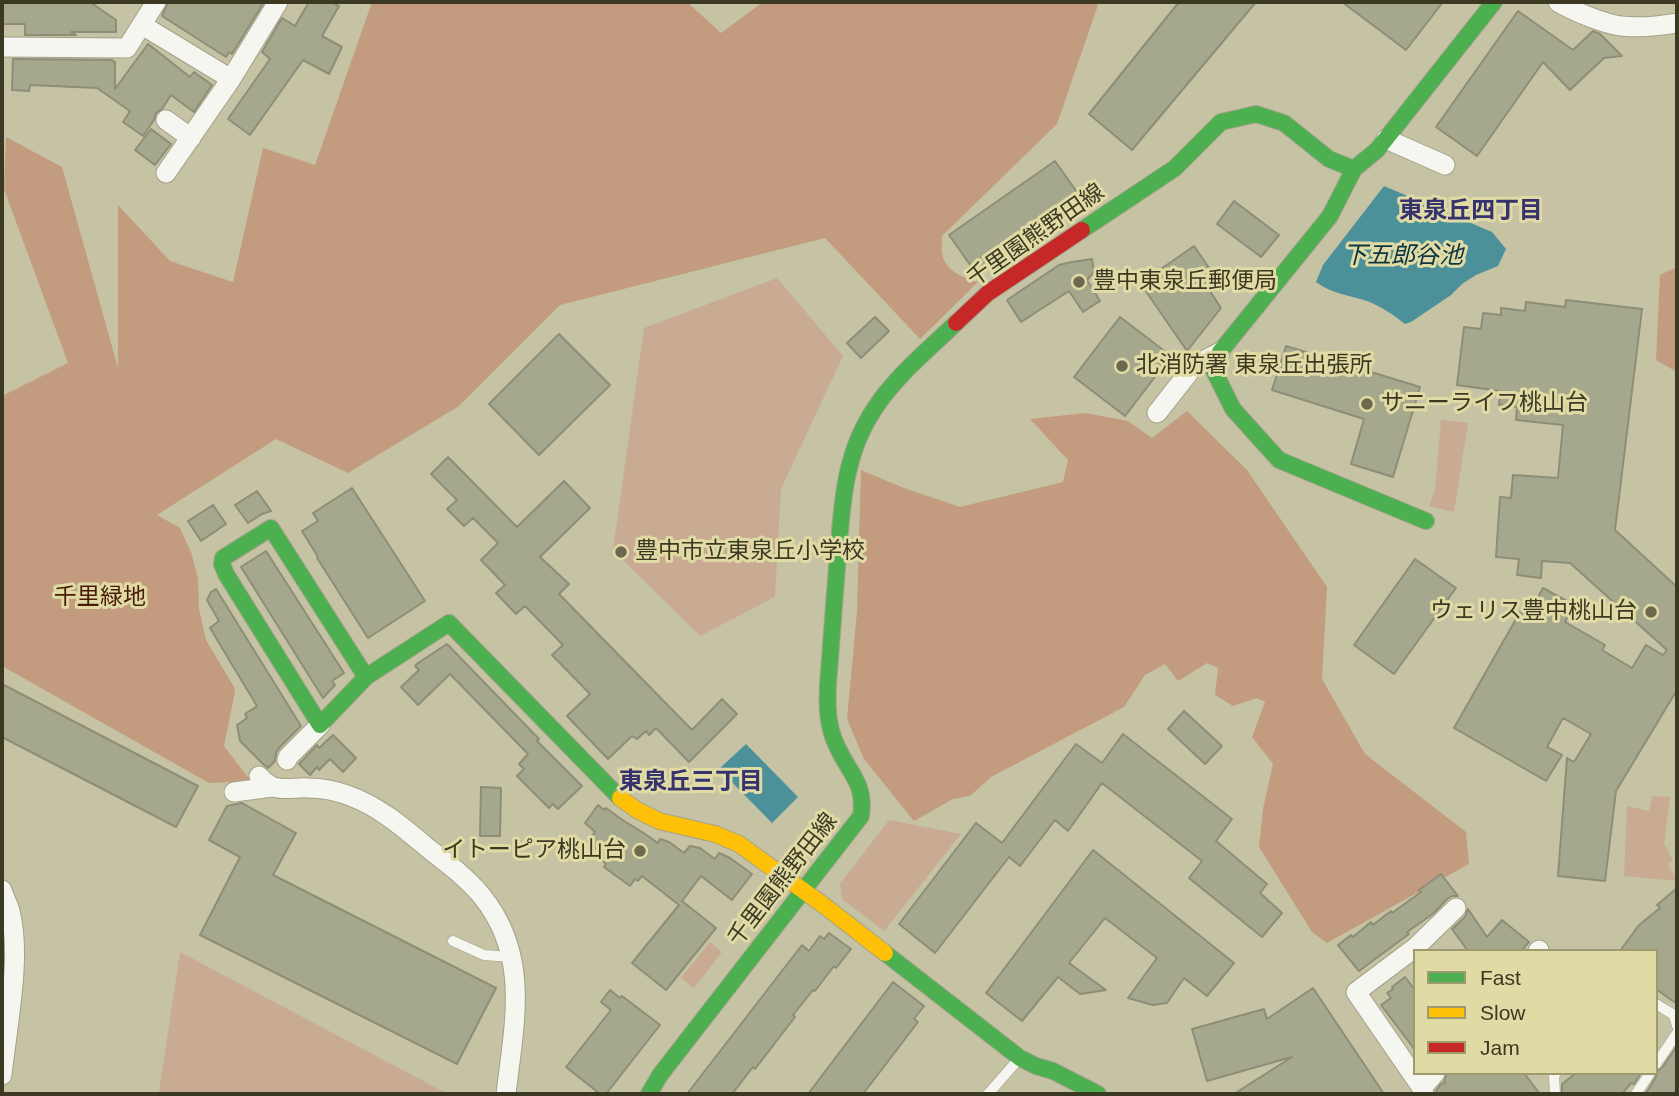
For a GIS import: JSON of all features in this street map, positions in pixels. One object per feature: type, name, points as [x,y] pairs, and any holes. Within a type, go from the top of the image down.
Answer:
[{"type":"street","points":[[2,47],[127,48],[156,2]]},
{"type":"street","points":[[166,173],[231,79],[278,2]]},
{"type":"street","points":[[1426,522],[1279,460],[1233,409],[1214,372],[1220,352],[1330,216],[1354,169],[1377,150],[1494,2]]},
{"type":"street","points":[[1558,2],[1574,11],[1620,26],[1677,23]]},
{"type":"street","points":[[142,24],[231,79]]},
{"type":"street","name":"千里園熊野田線","points":[[649,1094],[660,1075],[861,816],[864,797],[860,785],[836,745],[828,717],[828,684],[844,486],[859,437],[883,396],[988,293],[1175,168],[1222,122],[1256,114],[1284,124],[1329,159],[1354,169]]},
{"type":"street","points":[[166,120],[191,138]]},
{"type":"street","points":[[1386,139],[1444,165]]},
{"type":"street","points":[[1157,412],[1194,366],[1220,352]]},
{"type":"street","points":[[320,725],[226,574],[214,566],[271,528],[366,677]]},
{"type":"street","points":[[287,760],[366,677],[449,623],[637,812],[676,827],[729,838],[804,891],[1020,1058],[1098,1094]]},
{"type":"street","points":[[234,792],[267,780],[351,796],[376,808],[447,864],[481,895],[502,929],[515,975],[517,992],[506,1094]]},
{"type":"street","points":[[2,890],[10,912],[14,938],[8,959],[2,1075]]},
{"type":"street","points":[[1413,949],[1456,908]]},
{"type":"street","points":[[1413,949],[1356,992],[1413,1067]]},
{"type":"lane","points":[[453,941],[484,955],[511,957]]},
{"type":"lane","points":[[1658,1005],[1674,1015],[1677,1026]]},
{"type":"lane","points":[[1658,1061],[1677,1033]]},
{"type":"lane","points":[[988,1094],[1020,1058]]},
{"type":"lane","points":[[1555,1075],[1555,1094]]},
{"type":"lane","points":[[1636,1094],[1649,1075]]},
{"type":"shaded area","points":[[777,278],[843,356],[781,489],[775,597],[700,636],[613,550],[644,328]]},
{"type":"shaded area","points":[[1441,420],[1468,423],[1454,512],[1429,506],[1435,490]]},
{"type":"shaded area","points":[[1652,796],[1670,797],[1664,844],[1673,860],[1668,864],[1677,881],[1624,876],[1627,806],[1649,811]]},
{"type":"shaded area","points":[[889,820],[961,834],[884,931],[842,899],[840,884]]},
{"type":"shaded area","points":[[710,942],[722,952],[694,988],[681,978]]},
{"type":"shaded area","points":[[180,952],[448,1094],[159,1092]]},
{"type":"green space","name":"千里緑地","points":[[372,2],[687,2],[721,33],[763,2],[1099,2],[1057,124],[942,236],[942,254],[946,264],[958,274],[978,282],[920,339],[825,238],[560,305],[459,406],[348,473],[276,439],[157,515],[180,528],[191,552],[198,578],[199,609],[206,640],[235,692],[224,746],[250,780],[209,783],[2,666],[2,396],[68,363],[4,189],[6,137],[62,167],[118,368],[118,205],[170,261],[233,282],[263,148],[315,165]]},
{"type":"green space","points":[[1677,267],[1677,372],[1656,360],[1660,275]]},
{"type":"green space","points":[[1187,411],[1247,470],[1327,587],[1322,679],[1365,754],[1466,832],[1469,864],[1327,943],[1312,932],[1259,847],[1263,809],[1273,764],[1252,737],[1265,702],[1257,698],[1233,706],[1215,695],[1218,668],[1207,663],[1178,681],[1165,664],[1145,675],[1124,707],[991,777],[970,796],[953,799],[914,821],[864,759],[847,719],[857,611],[861,470],[960,507],[1063,482],[1068,460],[1030,419],[1085,413],[1128,421],[1152,438]]},
{"type":"water","name":"下五郎谷池","points":[[1384,186],[1492,232],[1506,249],[1498,266],[1476,275],[1451,295],[1405,324],[1372,303],[1334,292],[1316,282],[1323,265]]},
{"type":"water","points":[[746,744],[798,797],[772,823],[719,769]]},
{"type":"building","points":[[2,2],[90,2],[116,20],[116,32],[25,35],[25,24],[2,24]]},
{"type":"building","points":[[168,2],[264,2],[232,54],[229,52],[226,57],[162,16]]},
{"type":"building","points":[[309,2],[330,2],[339,6],[322,36],[342,47],[329,74],[303,60],[250,135],[228,119],[270,59],[262,52],[282,18],[295,26]]},
{"type":"building","points":[[1179,2],[1256,2],[1132,150],[1089,114]]},
{"type":"building","points":[[1342,2],[1443,2],[1406,50]]},
{"type":"building","points":[[1518,11],[1573,50],[1593,31],[1600,34],[1622,56],[1604,58],[1570,90],[1543,62],[1477,156],[1436,127]]},
{"type":"building","points":[[148,44],[190,77],[194,72],[212,85],[194,112],[171,95],[156,113],[143,136],[123,122],[130,111],[97,88],[30,85],[29,91],[12,90],[13,59],[112,60],[115,62],[115,89]]},
{"type":"building","points":[[151,129],[171,144],[155,165],[135,150]]},
{"type":"building","points":[[1055,161],[1084,202],[978,276],[949,235]]},
{"type":"building","points":[[1234,201],[1279,235],[1261,257],[1217,224]]},
{"type":"building","points":[[1194,246],[1220,284],[1210,291],[1221,308],[1187,351],[1143,287],[1151,276]]},
{"type":"building","points":[[1092,259],[1094,272],[1087,280],[1100,301],[1083,312],[1069,291],[1021,322],[1007,300],[1059,265]]},
{"type":"building","points":[[1566,300],[1642,309],[1615,530],[1677,587],[1677,690],[1616,791],[1605,881],[1558,876],[1567,758],[1574,762],[1591,734],[1563,718],[1547,747],[1562,755],[1546,781],[1454,728],[1520,612],[1527,616],[1543,588],[1574,605],[1565,622],[1605,645],[1602,650],[1632,668],[1646,645],[1663,655],[1667,650],[1570,563],[1542,561],[1541,578],[1517,575],[1519,559],[1496,557],[1500,497],[1511,498],[1513,475],[1558,478],[1563,425],[1516,420],[1517,407],[1499,405],[1500,391],[1457,385],[1464,327],[1481,329],[1483,313],[1501,315],[1501,308],[1525,311],[1526,302],[1565,307]]},
{"type":"building","points":[[875,317],[889,331],[861,358],[847,343]]},
{"type":"building","name":"北消防署 東泉丘出張所","points":[[1120,317],[1171,356],[1125,416],[1074,377]]},
{"type":"building","points":[[559,334],[610,385],[539,455],[489,404]]},
{"type":"building","name":"サニーライフ桃山台","points":[[1286,346],[1420,387],[1393,477],[1351,464],[1364,419],[1272,390]]},
{"type":"building","points":[[448,457],[517,527],[564,481],[590,508],[540,557],[569,584],[559,594],[692,730],[722,699],[737,714],[689,762],[656,728],[649,735],[646,731],[637,739],[632,736],[608,759],[567,716],[590,694],[552,655],[563,645],[525,606],[516,614],[496,593],[505,585],[481,560],[498,543],[473,518],[464,526],[447,509],[457,500],[431,474]]},
{"type":"building","points":[[352,488],[425,601],[368,638],[302,531],[318,521],[313,513]]},
{"type":"building","points":[[257,491],[271,511],[248,523],[235,505]]},
{"type":"building","points":[[213,505],[226,524],[201,541],[188,521]]},
{"type":"building","points":[[266,551],[344,673],[332,681],[335,685],[323,698],[241,567]]},
{"type":"building","points":[[1415,559],[1456,588],[1394,674],[1354,645]]},
{"type":"building","points":[[216,589],[301,726],[279,748],[275,761],[268,768],[240,741],[237,725],[247,718],[245,714],[257,706],[210,628],[219,621],[207,600]]},
{"type":"building","points":[[447,644],[582,786],[558,809],[553,804],[549,808],[517,776],[524,769],[519,764],[528,754],[450,674],[418,705],[401,687],[419,670],[415,666],[418,663]]},
{"type":"building","points":[[2,684],[198,786],[176,827],[2,737]]},
{"type":"building","points":[[1184,711],[1222,746],[1205,764],[1168,729]]},
{"type":"building","points":[[1123,734],[1232,819],[1216,841],[1267,884],[1260,893],[1282,913],[1262,937],[1189,878],[1202,861],[1102,783],[1068,831],[1055,820],[1020,866],[1009,857],[935,953],[899,924],[976,823],[1002,843],[1076,744],[1102,763]]},
{"type":"building","points":[[333,735],[356,758],[343,772],[330,759],[310,775],[299,764],[317,745],[319,748]]},
{"type":"building","points":[[481,787],[501,788],[500,836],[480,836]]},
{"type":"building","points":[[242,803],[296,833],[273,875],[496,988],[457,1064],[200,935],[240,857],[209,840],[227,806]]},
{"type":"building","name":"イトーピア桃山台","points":[[598,805],[658,843],[660,839],[669,842],[684,853],[690,846],[700,848],[715,859],[719,853],[752,874],[732,900],[701,876],[682,901],[716,928],[666,990],[632,963],[679,905],[642,876],[638,881],[635,879],[630,886],[604,867],[606,864],[601,860],[604,855],[587,842],[595,832],[585,823]]},
{"type":"building","points":[[1093,850],[1234,963],[1207,996],[1184,978],[1167,1003],[1153,1005],[1128,998],[1157,958],[1105,918],[1069,963],[1106,990],[1080,994],[1058,977],[1022,1021],[986,993]]},
{"type":"building","points":[[1441,874],[1458,896],[1447,899],[1434,913],[1407,932],[1409,934],[1359,971],[1338,945],[1371,922],[1373,925],[1391,911],[1392,913]]},
{"type":"building","points":[[1677,888],[1677,1004],[1658,990],[1658,949],[1621,949],[1639,925],[1660,908],[1657,905]]},
{"type":"building","points":[[1468,909],[1487,937],[1502,920],[1529,942],[1523,949],[1467,949],[1452,929],[1465,917]]},
{"type":"building","points":[[829,933],[851,949],[793,1015],[795,1017],[755,1069],[753,1067],[732,1094],[687,1094],[802,945],[809,951],[820,936],[824,939]]},
{"type":"building","points":[[1405,977],[1413,987],[1413,1047],[1381,1005],[1391,998],[1387,993]]},
{"type":"building","points":[[893,982],[924,1006],[914,1019],[918,1022],[863,1094],[808,1094]]},
{"type":"building","points":[[1313,988],[1384,1094],[1234,1094],[1292,1057],[1207,1081],[1192,1029],[1264,1009],[1267,1019]]},
{"type":"building","points":[[610,990],[660,1025],[606,1094],[600,1094],[566,1067],[611,1010],[601,1002]]},
{"type":"building","points":[[1677,1046],[1677,1089],[1674,1094],[1646,1093],[1658,1075],[1658,1070]]},
{"type":"building","points":[[1446,1075],[1526,1075],[1540,1094],[1436,1094]]},
{"type":"building","points":[[1573,1075],[1640,1075],[1622,1094],[1562,1094],[1562,1084]]},
{"type":"traffic: fast","points":[[1082,230],[1175,168],[1221,122],[1256,114],[1284,123],[1329,159],[1354,169],[1377,150],[1494,2]]},
{"type":"traffic: fast","points":[[1354,169],[1330,216],[1220,352],[1214,371],[1233,409],[1279,460],[1426,521]]},
{"type":"traffic: fast","points":[[649,1094],[660,1075],[861,816],[861,794],[833,737],[828,707],[837,567],[846,485],[856,445],[864,426],[883,396],[902,374],[956,323]]},
{"type":"traffic: fast","points":[[366,677],[271,528],[223,558],[226,574],[320,725],[366,677],[449,623],[620,798]]},
{"type":"traffic: fast","points":[[885,953],[1020,1058],[1098,1094]]},
{"type":"traffic: slow","points":[[620,798],[659,821],[715,834],[739,844],[885,953]]},
{"type":"traffic: jam","points":[[956,323],[988,293],[1082,230]]},
{"type":"place","name":"豊中東泉丘郵便局","points":[[1079,282]]},
{"type":"place","name":"北消防署 東泉丘出張所","points":[[1122,366]]},
{"type":"place","name":"サニーライフ桃山台","points":[[1367,404]]},
{"type":"place","name":"豊中市立東泉丘小学校","points":[[621,552]]},
{"type":"place","name":"ウェリス豊中桃山台","points":[[1651,612]]},
{"type":"place","name":"イトーピア桃山台","points":[[640,851]]},
{"type":"district","name":"東泉丘四丁目","points":[[1471,211]]},
{"type":"district","name":"東泉丘三丁目","points":[[691,782]]}]
